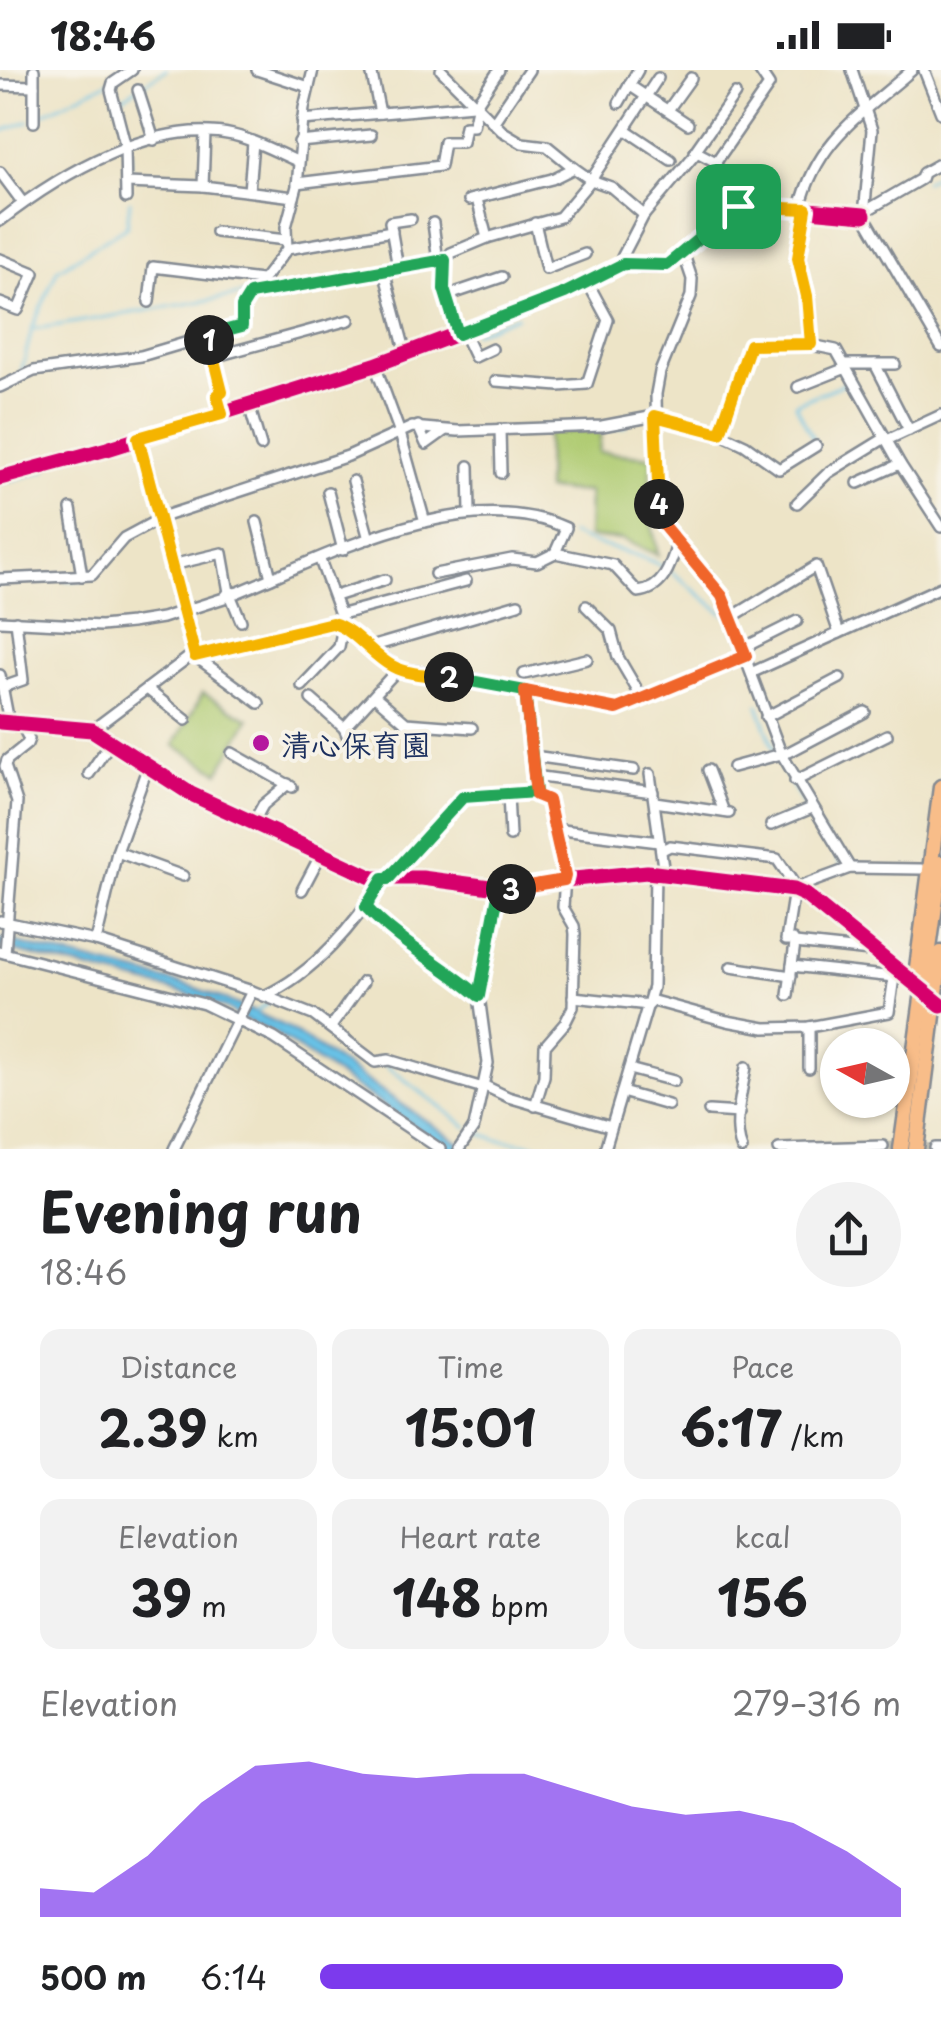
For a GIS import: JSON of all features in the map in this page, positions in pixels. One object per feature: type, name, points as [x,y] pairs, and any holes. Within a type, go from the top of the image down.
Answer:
[{"type":"highway","points":[[911,1068],[916,959],[941,787]]},
{"type":"highway","points":[[901,1149],[941,863]]},
{"type":"highway","points":[[916,1149],[941,953]]},
{"type":"highway","points":[[934,1010],[941,996]]},
{"type":"street","points":[[34,70],[34,122]]},
{"type":"street","points":[[126,198],[125,148],[111,86],[132,70],[154,140]]},
{"type":"street","points":[[257,70],[309,87]]},
{"type":"street","points":[[0,387],[34,371],[141,356],[242,326],[242,307],[287,245],[286,226],[298,183],[299,142],[313,70]]},
{"type":"street","points":[[371,70],[380,113]]},
{"type":"street","points":[[441,70],[453,74],[492,123],[522,143],[547,146],[591,180],[611,187],[644,214]]},
{"type":"street","points":[[298,183],[440,166],[444,142],[462,142],[465,126],[473,126],[475,106],[499,70]]},
{"type":"street","points":[[492,123],[529,70]]},
{"type":"street","points":[[619,103],[638,70]]},
{"type":"street","points":[[759,70],[769,85],[716,162],[724,196],[738,206],[864,213],[941,163]]},
{"type":"street","points":[[852,70],[872,130],[864,213],[941,347]]},
{"type":"street","points":[[811,344],[807,296],[798,258],[806,185],[824,150],[912,70]]},
{"type":"street","points":[[924,70],[941,112]]},
{"type":"street","points":[[250,294],[441,261],[451,252],[488,238],[560,217],[591,180],[658,78]]},
{"type":"street","points":[[668,110],[690,78]]},
{"type":"street","points":[[0,85],[34,86]]},
{"type":"street","points":[[629,85],[688,124]]},
{"type":"street","points":[[0,478],[376,367],[590,285],[617,267],[644,214],[698,153],[734,94]]},
{"type":"street","points":[[302,120],[475,106]]},
{"type":"street","points":[[0,221],[23,203],[125,148],[182,130],[232,135],[297,161]]},
{"type":"street","points":[[626,130],[671,160]]},
{"type":"street","points":[[203,186],[205,133]]},
{"type":"street","points":[[299,142],[372,136]]},
{"type":"street","points":[[249,191],[253,142]]},
{"type":"street","points":[[698,153],[716,162]]},
{"type":"street","points":[[488,238],[474,199],[552,179],[574,168]]},
{"type":"street","points":[[0,172],[23,203]]},
{"type":"street","points":[[126,183],[203,186],[294,197]]},
{"type":"street","points":[[617,267],[663,266],[685,254],[738,206]]},
{"type":"street","points":[[398,268],[390,222],[411,219]]},
{"type":"street","points":[[433,223],[446,296],[463,335],[475,358],[492,348]]},
{"type":"street","points":[[534,223],[546,269],[585,254]]},
{"type":"street","points":[[216,232],[287,245],[392,231]]},
{"type":"street","points":[[685,254],[692,279],[691,296],[660,372],[655,419],[658,501],[663,525],[722,596],[753,672],[777,754],[808,809],[850,868]]},
{"type":"street","points":[[0,259],[34,273],[18,310],[0,303]]},
{"type":"street","points":[[149,302],[153,267],[261,280]]},
{"type":"street","points":[[384,271],[406,354]]},
{"type":"street","points":[[446,296],[502,277]]},
{"type":"street","points":[[496,381],[587,384],[608,320],[590,285]]},
{"type":"street","points":[[213,357],[349,320]]},
{"type":"street","points":[[232,328],[238,350]]},
{"type":"street","points":[[208,335],[222,392],[217,396],[222,414]]},
{"type":"street","points":[[720,433],[750,345],[811,344],[836,350],[900,464],[941,527]]},
{"type":"street","points":[[875,364],[909,430]]},
{"type":"street","points":[[798,386],[845,366],[895,364]]},
{"type":"street","points":[[376,367],[425,522]]},
{"type":"street","points":[[250,407],[261,446]]},
{"type":"street","points":[[797,503],[828,474],[886,439],[941,415]]},
{"type":"street","points":[[0,579],[92,575],[124,538],[159,517],[348,456],[415,426],[500,432],[610,426],[655,419],[720,433],[746,444],[779,469],[816,446]]},
{"type":"street","points":[[500,432],[501,473]]},
{"type":"street","points":[[138,440],[195,656],[258,704]]},
{"type":"street","points":[[858,483],[900,464]]},
{"type":"street","points":[[469,466],[470,513]]},
{"type":"street","points":[[353,481],[369,539]]},
{"type":"street","points":[[328,492],[343,550]]},
{"type":"street","points":[[71,509],[82,576]]},
{"type":"street","points":[[0,621],[101,626],[184,614],[321,562],[369,539],[470,513],[518,512],[566,528],[555,554]]},
{"type":"street","points":[[256,522],[271,578]]},
{"type":"street","points":[[436,574],[512,559],[538,562],[555,554],[613,565],[638,592],[646,592],[669,570],[676,544]]},
{"type":"street","points":[[172,565],[222,552],[231,596],[241,621]]},
{"type":"street","points":[[302,686],[338,647],[341,621],[321,562]]},
{"type":"street","points":[[732,617],[816,566],[839,632]]},
{"type":"street","points":[[334,596],[385,580]]},
{"type":"street","points":[[92,730],[195,656],[341,621],[466,581]]},
{"type":"street","points":[[753,672],[941,587]]},
{"type":"street","points":[[367,648],[518,604]]},
{"type":"street","points":[[586,606],[612,630],[618,657],[642,698]]},
{"type":"street","points":[[341,621],[367,648],[398,669],[617,709],[743,655],[797,621]]},
{"type":"street","points":[[3,687],[23,680],[16,624]]},
{"type":"street","points":[[524,674],[587,659]]},
{"type":"street","points":[[344,728],[398,669]]},
{"type":"street","points":[[0,674],[10,723],[29,740],[5,766],[17,802],[4,948],[183,997],[239,1020],[274,1038],[438,1148]]},
{"type":"street","points":[[766,717],[840,678]]},
{"type":"street","points":[[147,688],[186,720]]},
{"type":"street","points":[[525,691],[536,792]]},
{"type":"street","points":[[376,696],[406,723],[472,728]]},
{"type":"street","points":[[311,699],[344,728],[350,744]]},
{"type":"street","points":[[733,767],[777,754],[865,712]]},
{"type":"street","points":[[10,723],[92,730],[191,794],[373,878],[422,878],[514,890],[564,880],[660,873],[795,889],[895,974],[906,979]]},
{"type":"street","points":[[795,781],[887,734]]},
{"type":"street","points":[[89,774],[111,742]]},
{"type":"street","points":[[232,753],[290,786],[263,805],[253,823]]},
{"type":"street","points":[[533,756],[634,770]]},
{"type":"street","points":[[96,942],[117,852],[148,766]]},
{"type":"street","points":[[534,776],[726,812],[708,770]]},
{"type":"street","points":[[620,1149],[605,1148],[649,1002],[660,873],[650,774]]},
{"type":"street","points":[[265,996],[288,985],[306,970],[463,797],[536,792],[548,800],[564,880],[563,907],[574,926],[570,1014],[544,1046],[544,1076],[535,1106]]},
{"type":"street","points":[[508,794],[510,836]]},
{"type":"street","points":[[773,820],[808,809]]},
{"type":"street","points":[[554,829],[777,860],[795,889],[786,940],[792,940]]},
{"type":"street","points":[[117,852],[184,876]]},
{"type":"street","points":[[302,890],[321,854]]},
{"type":"street","points":[[795,889],[850,868],[922,869]]},
{"type":"street","points":[[461,1146],[474,1127],[488,1063],[479,996],[499,889]]},
{"type":"street","points":[[366,907],[391,934],[459,978],[479,996]]},
{"type":"street","points":[[4,922],[96,942],[252,991],[313,1015],[380,1061],[483,1087],[612,1127]]},
{"type":"street","points":[[788,995],[795,944],[872,951]]},
{"type":"street","points":[[731,967],[895,974]]},
{"type":"street","points":[[573,997],[649,1002],[748,1026],[810,1026],[888,1012],[895,974]]},
{"type":"street","points":[[331,1027],[363,982]]},
{"type":"street","points":[[174,1149],[252,991]]},
{"type":"street","points":[[809,1068],[810,1026]]},
{"type":"street","points":[[742,1149],[740,1113],[746,1068]]},
{"type":"street","points":[[628,1069],[674,1081]]},
{"type":"street","points":[[622,1092],[668,1105]]},
{"type":"street","points":[[709,1111],[740,1113]]},
{"type":"street","points":[[779,1149],[883,1146]]},
{"type":"green space","points":[[601,431],[599,452],[652,457],[648,504],[658,555],[623,540],[588,537],[589,492],[546,490],[547,432]]},
{"type":"green space","points":[[203,693],[249,719],[219,772],[174,745]]},
{"type":"water","points":[[0,939],[193,987],[243,1007],[287,1027],[468,1149],[448,1149],[275,1033],[228,1009],[184,993],[0,947]]},
{"type":"waterway","points":[[117,101],[166,70]]},
{"type":"waterway","points":[[40,115],[110,81]]},
{"type":"waterway","points":[[0,132],[29,121]]},
{"type":"waterway","points":[[130,152],[130,169]]},
{"type":"waterway","points":[[925,181],[941,172]]},
{"type":"waterway","points":[[21,373],[32,329],[57,270],[124,228],[130,201]]},
{"type":"waterway","points":[[634,269],[666,269]]},
{"type":"waterway","points":[[594,285],[613,274]]},
{"type":"waterway","points":[[35,329],[246,294]]},
{"type":"waterway","points":[[473,333],[517,316]]},
{"type":"waterway","points":[[816,444],[795,404],[850,381]]},
{"type":"waterway","points":[[604,430],[626,426]]},
{"type":"waterway","points":[[440,439],[467,435]]},
{"type":"waterway","points":[[0,483],[47,470]]},
{"type":"waterway","points":[[570,534],[665,568]]},
{"type":"waterway","points":[[325,561],[368,543]]},
{"type":"waterway","points":[[283,578],[317,564]]},
{"type":"waterway","points":[[672,572],[724,614]]},
{"type":"waterway","points":[[66,580],[83,580]]},
{"type":"waterway","points":[[758,705],[776,755],[804,807]]},
{"type":"waterway","points":[[808,813],[833,848]]},
{"type":"waterway","points":[[837,855],[841,866]]},
{"type":"waterway","points":[[252,1015],[269,1002]]},
{"type":"waterway","points":[[384,1064],[467,1127]]},
{"type":"waterway","points":[[476,1132],[559,1149]]},
{"type":"tunnel","points":[[883,1146],[935,1148]]},
{"type":"cycle path","points":[[0,478],[107,449],[375,365],[565,293],[623,264],[667,265],[743,204],[864,215]]},
{"type":"cycle path","points":[[0,722],[92,730],[191,794],[373,878],[422,878],[513,890],[564,880],[647,872],[794,890],[941,1005]]},
{"type":"place","name":"清心保育園","points":[[261,743]]},
{"type":"route","points":[[738,206],[667,265],[623,264],[565,293],[458,334],[444,289],[445,260],[250,294],[242,307],[242,326],[208,335],[222,392],[217,396],[222,414],[138,438],[195,656],[332,623],[342,626],[398,669],[525,691],[533,756],[536,792],[463,797],[410,857],[388,879],[383,879],[366,907],[391,934],[459,978],[479,996],[499,889],[514,890],[564,880],[565,876],[548,800],[536,795],[533,756],[525,691],[617,709],[746,656],[722,596],[663,525],[658,501],[655,422],[655,416],[720,433],[750,345],[811,344],[807,296],[798,258],[806,209],[738,206]]}]
